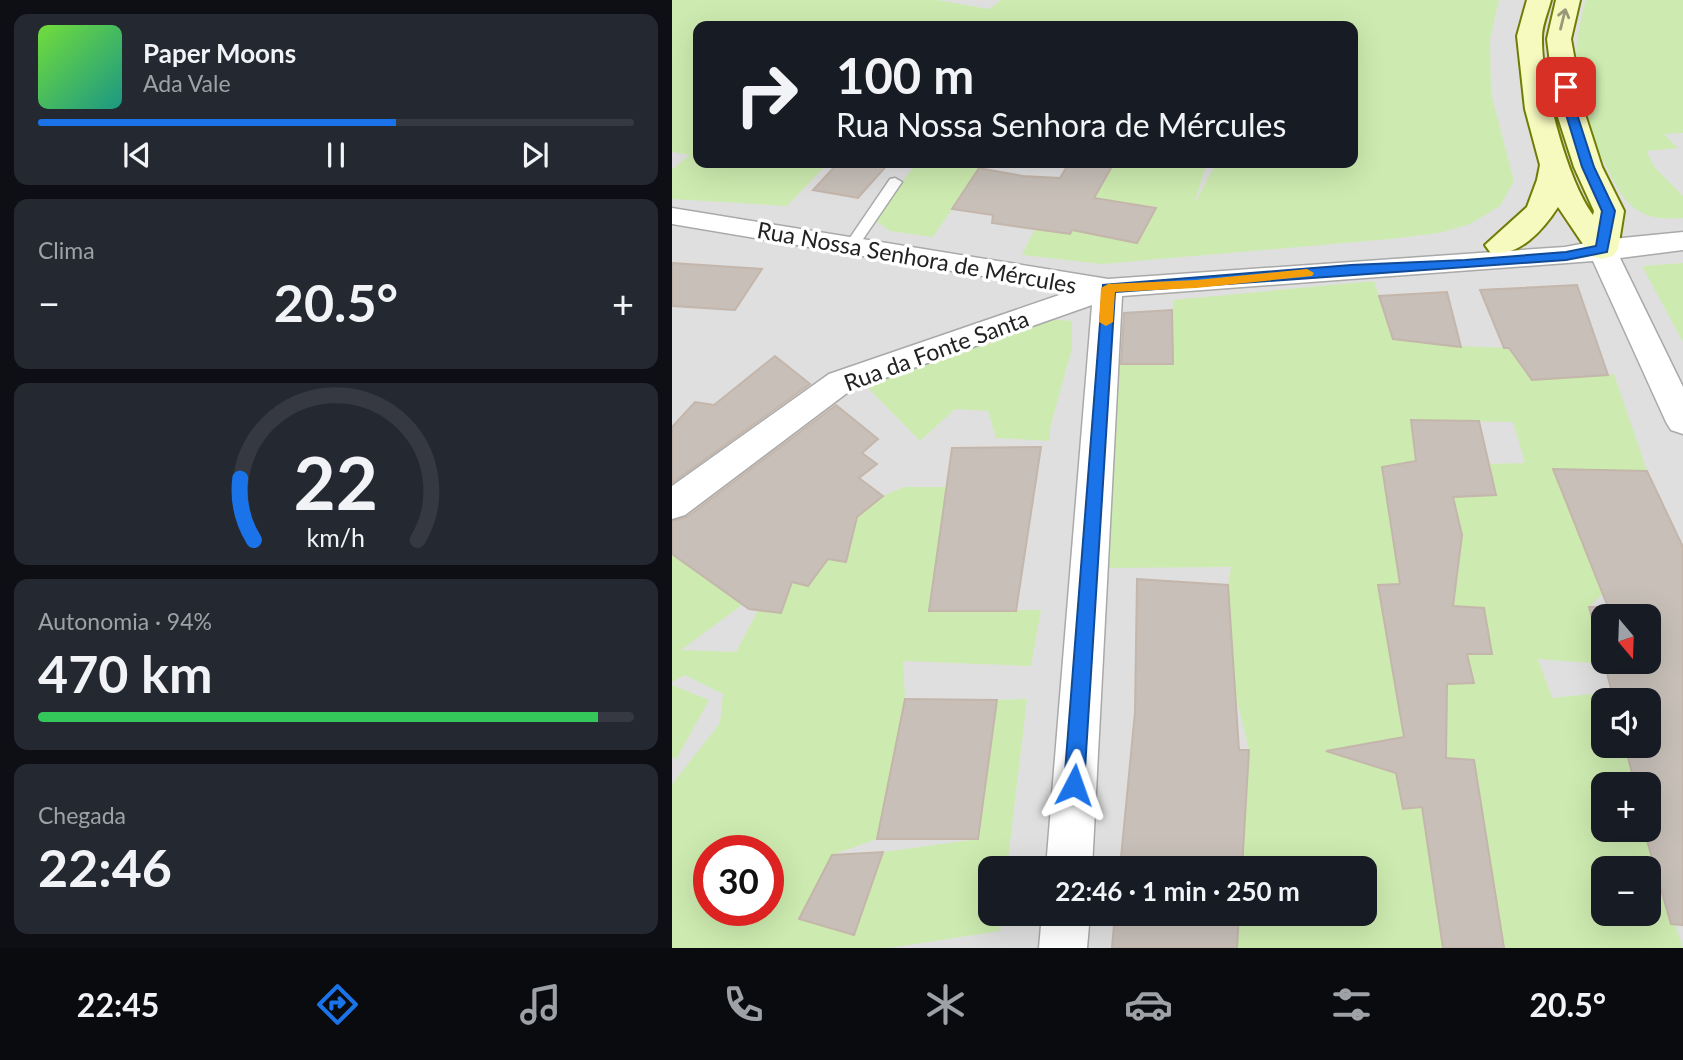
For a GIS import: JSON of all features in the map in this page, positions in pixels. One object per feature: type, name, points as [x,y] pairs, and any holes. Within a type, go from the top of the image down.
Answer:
[{"type":"main road","points":[[1539,0],[1529,36],[1538,110],[1554,166],[1575,212],[1602,249]]},
{"type":"main road","points":[[1568,0],[1559,39],[1570,111],[1588,167],[1609,211],[1602,249]]},
{"type":"main road","points":[[1501,245],[1536,220],[1551,192],[1554,166]]},
{"type":"street","name":"Rua Nossa Senhora de Mércules","points":[[672,216],[1108,288],[1566,256],[1602,249],[1683,241]]},
{"type":"street","name":"Rua Nossa Senhora de Mércules","points":[[1415,266],[1549,234],[1574,236],[1602,249]]},
{"type":"street","points":[[1602,249],[1683,422]]},
{"type":"street","points":[[1070,856],[1108,288]]},
{"type":"street","name":"Rua da Fonte Santa","points":[[672,505],[840,382],[1108,288]]},
{"type":"street","points":[[1063,948],[1065,926]]},
{"type":"lane","points":[[852,246],[895,182]]},
{"type":"shaded area","points":[[672,0],[1683,0],[1683,948],[672,948]]},
{"type":"green space","points":[[672,0],[937,0],[989,9],[1001,0],[1499,0],[1490,39],[1491,94],[1514,181],[1500,206],[1470,224],[1439,233],[1102,264],[1022,255],[1035,229],[1070,234],[1111,168],[1205,168],[1194,205],[1213,168],[1358,168],[1358,21],[693,21],[693,168],[823,168],[787,206],[672,199],[672,169],[690,155],[672,152]],"holes":[[[1115,201],[1157,207],[1137,243],[1096,235]]]},
{"type":"green space","points":[[1586,0],[1683,0],[1683,133],[1664,134],[1678,148],[1646,151],[1655,168],[1683,196],[1683,218],[1654,217],[1634,208],[1619,191],[1585,129],[1579,108],[1576,61]]},
{"type":"green space","points":[[912,168],[980,168],[933,237],[890,231],[875,220]]},
{"type":"green space","points":[[1683,263],[1683,342],[1642,266]]},
{"type":"green space","points":[[1374,281],[1393,339],[1509,348],[1532,380],[1614,374],[1647,471],[1553,470],[1603,593],[1589,607],[1591,663],[1538,659],[1552,698],[1591,694],[1591,758],[1628,758],[1632,772],[1591,772],[1591,842],[1648,842],[1653,856],[1591,856],[1591,926],[1661,926],[1661,881],[1683,948],[1504,948],[1474,761],[1446,758],[1447,684],[1474,683],[1467,654],[1492,654],[1484,608],[1453,606],[1456,581],[1378,586],[1404,737],[1371,743],[1396,773],[1403,809],[1422,807],[1443,948],[1237,948],[1238,926],[1377,926],[1377,856],[1243,856],[1249,750],[1235,692],[1228,585],[1231,567],[1104,568],[1114,364],[1172,364],[1173,300]],"holes":[[[1411,420],[1513,422],[1525,463],[1489,464],[1496,495],[1453,497],[1459,525],[1416,461]]]},
{"type":"green space","points":[[1050,319],[1072,321],[1072,348],[1050,428],[1050,441],[996,438],[988,411],[955,409],[920,441],[864,384]]},
{"type":"green space","points":[[904,487],[946,487],[930,610],[1041,610],[1031,666],[903,661],[905,699],[877,839],[832,855],[799,919],[854,935],[883,852],[978,839],[997,700],[1027,699],[1008,856],[978,856],[978,926],[1001,926],[1000,931],[889,948],[672,948],[672,784],[720,723],[723,694],[685,675],[672,682],[672,554],[720,589],[743,570],[758,593],[681,650],[736,652],[758,610],[781,613],[792,582],[808,586],[828,559],[846,561],[828,539],[883,496]]},
{"type":"green space","points":[[672,685],[709,700],[676,760],[672,757]]},
{"type":"building","points":[[833,168],[885,168],[858,198],[813,190]]},
{"type":"building","points":[[979,168],[1023,176],[1060,178],[1066,168],[1111,168],[1094,198],[1156,208],[1137,243],[1072,230],[1070,234],[992,223],[993,215],[952,209]]},
{"type":"building","points":[[672,263],[762,269],[735,310],[672,306]]},
{"type":"building","points":[[1577,285],[1608,375],[1532,380],[1509,348],[1504,348],[1480,290]]},
{"type":"building","points":[[1447,292],[1461,347],[1393,339],[1379,296]]},
{"type":"building","points":[[1172,310],[1173,364],[1121,364],[1124,313]]},
{"type":"building","points":[[775,356],[810,384],[672,483],[672,427],[695,402],[714,405]]},
{"type":"building","points":[[836,405],[878,439],[862,453],[877,464],[859,478],[883,496],[857,517],[846,562],[828,559],[808,586],[792,582],[781,613],[749,609],[672,554],[672,521],[687,517]]},
{"type":"building","points":[[1411,420],[1479,421],[1496,495],[1453,497],[1462,535],[1453,606],[1484,608],[1492,654],[1467,654],[1474,683],[1447,684],[1446,758],[1474,760],[1504,948],[1443,948],[1422,807],[1403,809],[1396,773],[1326,751],[1404,737],[1378,585],[1400,584],[1382,467],[1416,461]]},
{"type":"building","points":[[1041,447],[1016,611],[929,611],[952,448]]},
{"type":"building","points":[[1553,469],[1647,471],[1683,547],[1683,925],[1671,924],[1661,889],[1661,856],[1651,856],[1647,842],[1661,842],[1661,772],[1632,772],[1628,758],[1661,758],[1661,688],[1611,688],[1607,674],[1661,674],[1661,604],[1607,604]]},
{"type":"building","points":[[1137,579],[1228,585],[1239,750],[1249,750],[1243,856],[1121,856],[1135,712]]},
{"type":"building","points":[[905,699],[997,700],[978,839],[877,839]]},
{"type":"building","points":[[883,852],[854,935],[799,919],[832,855]]},
{"type":"building","points":[[1114,926],[1238,926],[1237,948],[1112,948]]},
{"type":"slow traffic","points":[[1106,322],[1108,288],[1196,284],[1307,273]]},
{"type":"route","points":[[1074,785],[1108,288],[1196,284],[1351,269],[1465,264],[1566,256],[1602,249],[1609,211],[1588,167],[1570,111],[1566,87]]}]
